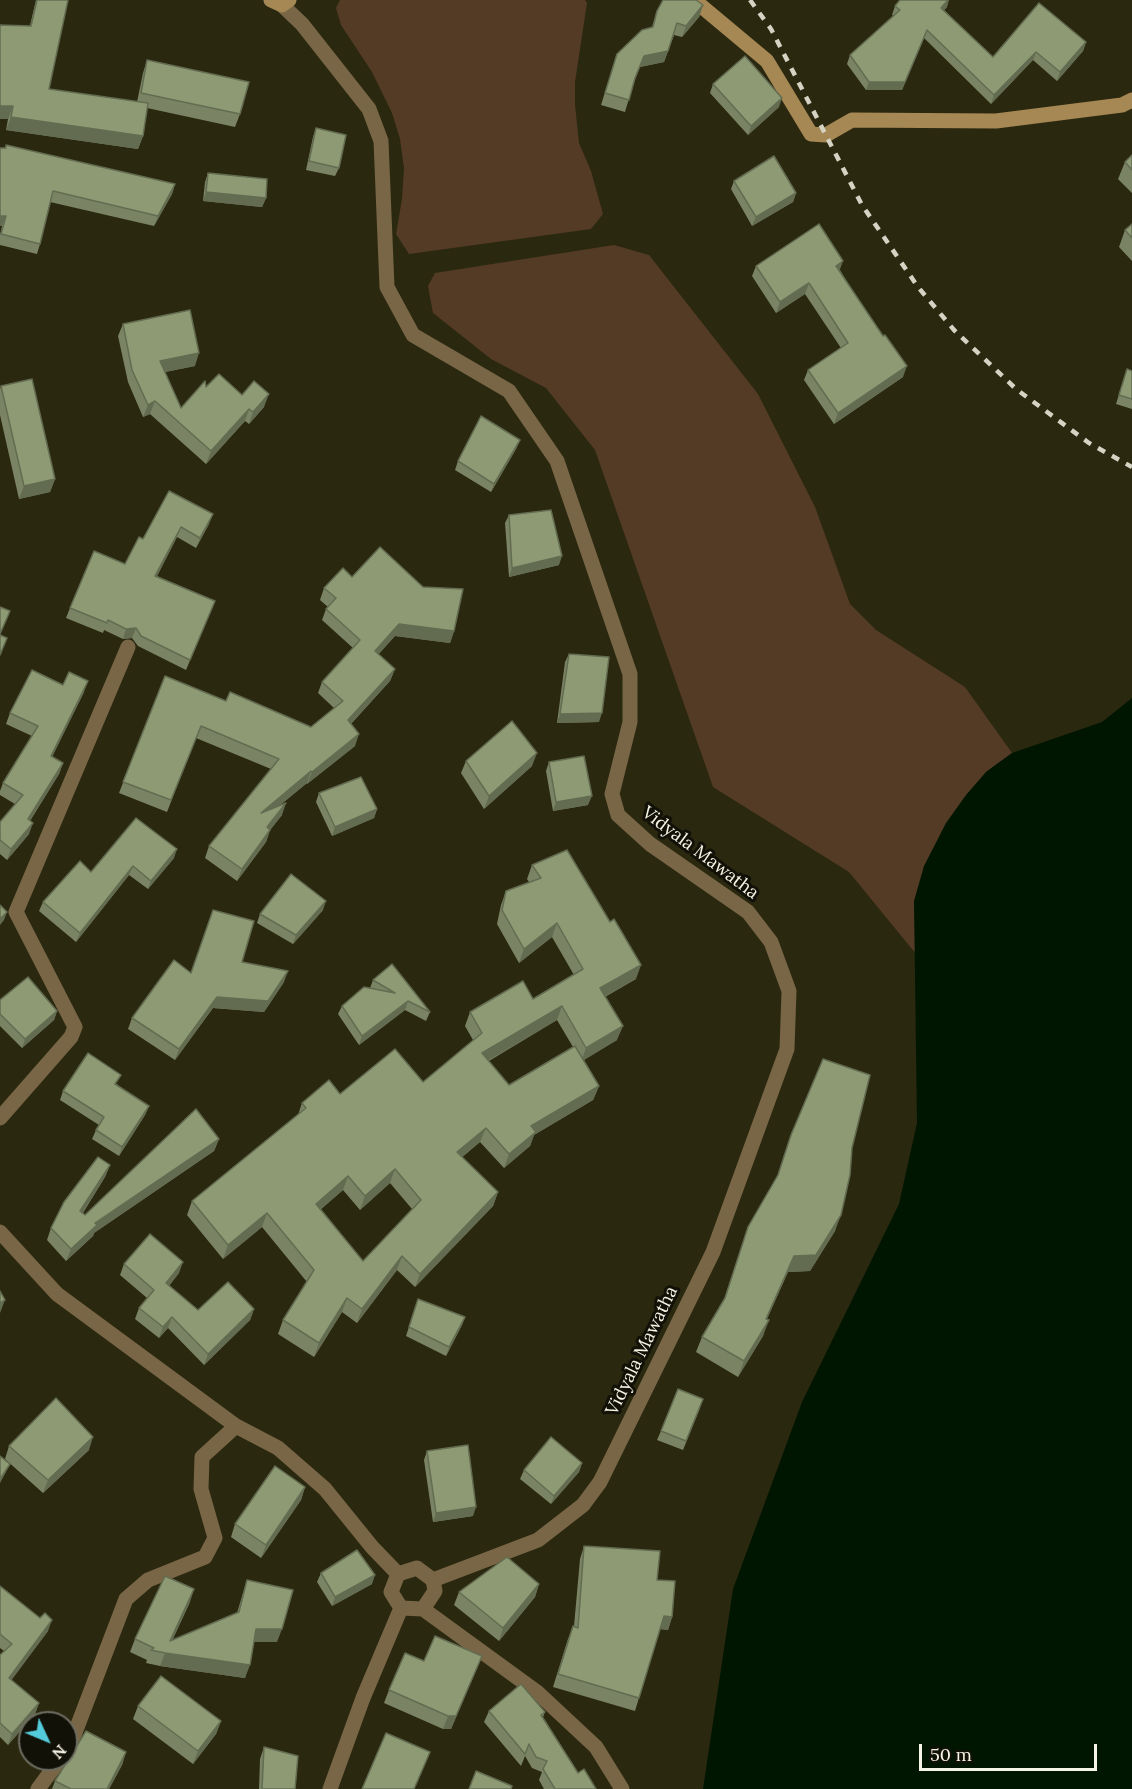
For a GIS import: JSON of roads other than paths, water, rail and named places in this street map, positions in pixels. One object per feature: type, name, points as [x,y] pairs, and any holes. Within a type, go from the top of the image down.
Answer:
[{"type":"street","points":[[694,0],[767,61],[811,134],[826,135],[852,120],[996,121],[1122,105],[1132,100]]},
{"type":"street","name":"Vidyala Mawatha","points":[[281,2],[302,24],[369,109],[381,141],[387,286],[413,335],[509,391],[557,461],[630,674],[630,722],[612,794],[618,815],[650,844],[748,912],[771,942],[789,991],[787,1049],[712,1252],[600,1482],[583,1506],[538,1540],[433,1580]]},
{"type":"street","points":[[0,1118],[71,1037],[75,1027],[16,912],[128,647]]},
{"type":"street","points":[[0,1232],[57,1294],[236,1426],[278,1448],[325,1489],[372,1548],[398,1574]]},
{"type":"street","points":[[78,1725],[126,1599],[148,1581],[205,1557],[215,1538],[201,1489],[202,1457],[236,1426]]},
{"type":"street","points":[[398,1574],[417,1568],[433,1580],[435,1591],[423,1609]]},
{"type":"street","points":[[398,1574],[391,1592],[401,1608]]},
{"type":"street","points":[[401,1608],[423,1609],[537,1692],[596,1747],[622,1789]]},
{"type":"street","points":[[330,1789],[363,1698],[401,1608]]},
{"type":"street","points":[[38,1789],[51,1771]]},
{"type":"railway","points":[[750,0],[771,29],[862,205],[918,287],[954,330],[1016,389],[1089,443],[1132,467]]}]
